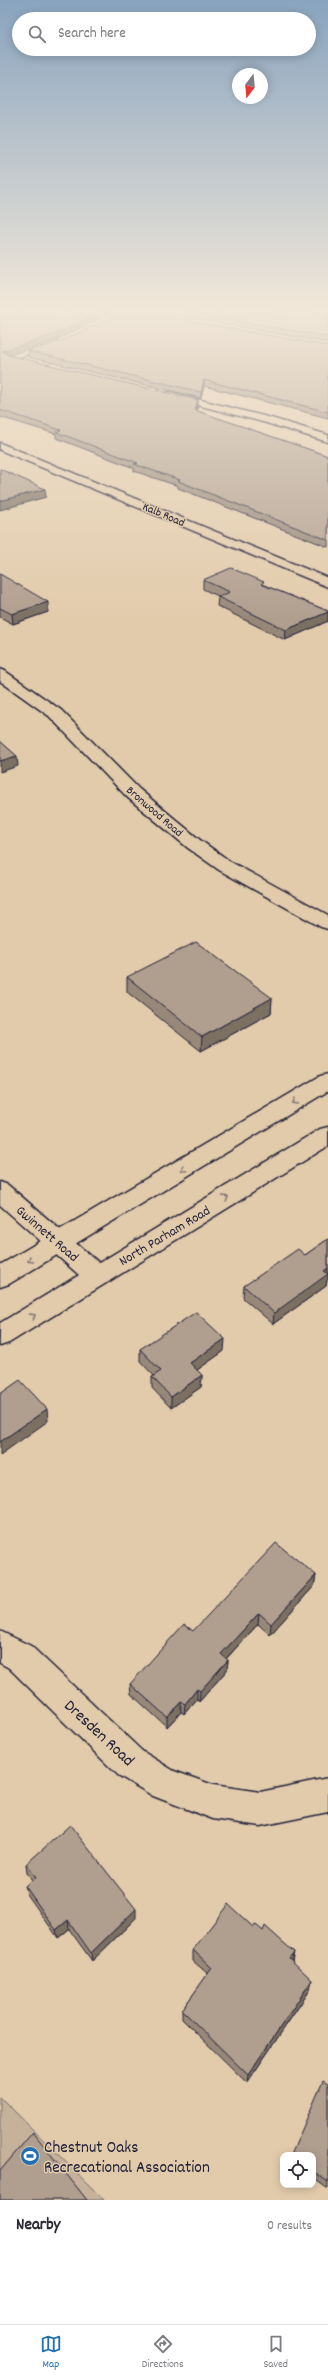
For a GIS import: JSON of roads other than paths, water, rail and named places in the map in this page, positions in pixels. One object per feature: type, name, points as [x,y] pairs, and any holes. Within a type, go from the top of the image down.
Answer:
[{"type":"main road","points":[[247,415],[328,439]]},
{"type":"main road","name":"Kalb Road","points":[[0,446],[328,582]]},
{"type":"main road","name":"Bronwood Road","points":[[0,674],[55,713],[133,793],[194,844],[231,870],[328,924]]},
{"type":"main road","points":[[0,1277],[328,1081]]},
{"type":"main road","name":"North Parham Road","points":[[0,1336],[328,1135]]},
{"type":"main road","name":"Gwinnett Road","points":[[0,1190],[97,1276]]},
{"type":"main road","name":"Dresden Road","points":[[0,1646],[20,1657],[130,1763],[165,1784],[213,1802],[260,1809],[328,1795]]},
{"type":"place","name":"Chestnut Oaks Recrecational Association","points":[[30,2156]]}]
